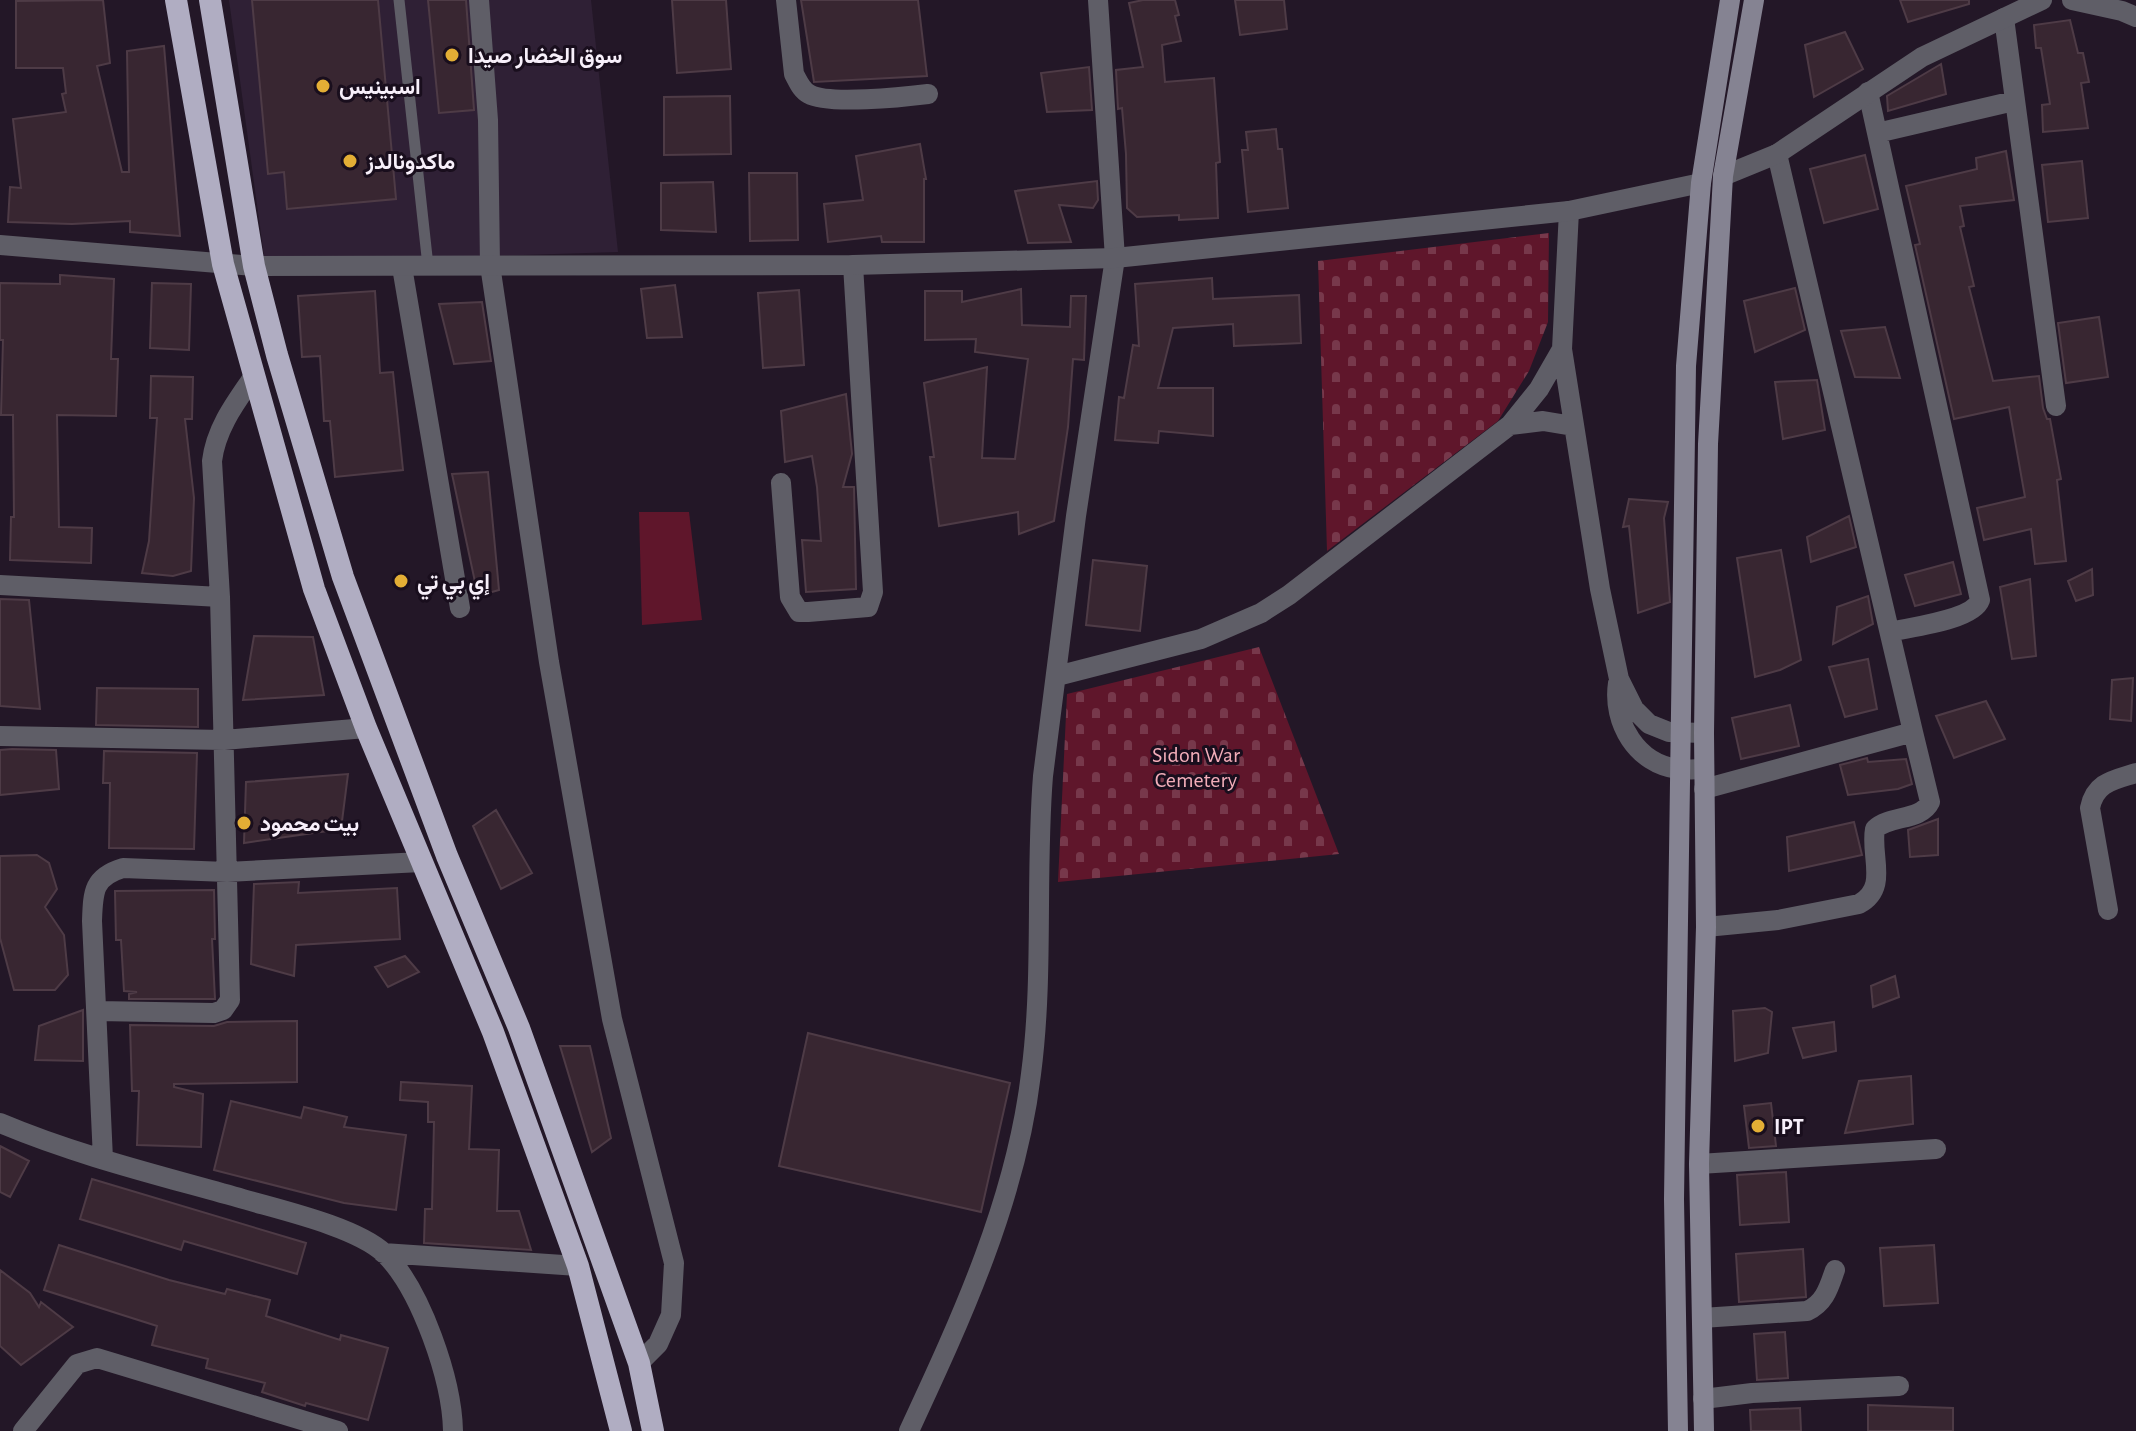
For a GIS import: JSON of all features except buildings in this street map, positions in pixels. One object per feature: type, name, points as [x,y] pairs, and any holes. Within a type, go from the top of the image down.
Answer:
[{"type":"highway","points":[[176,0],[223,264],[314,589],[366,728],[493,1032],[578,1266],[621,1431]]},
{"type":"highway","points":[[210,0],[254,266],[343,577],[447,856],[519,1028],[639,1363],[653,1431]]},
{"type":"main road","points":[[1678,1431],[1674,1205],[1686,366],[1701,183],[1730,0]]},
{"type":"main road","points":[[1704,1431],[1699,1164],[1706,927],[1704,733],[1708,444],[1723,176],[1754,0]]},
{"type":"main road","points":[[1674,1205],[1699,1206]]},
{"type":"street","points":[[479,0],[488,120],[490,265],[549,662],[612,1019],[674,1263],[671,1315],[658,1344],[639,1363]]},
{"type":"street","points":[[786,0],[794,74],[799,85],[809,94],[823,99],[896,98],[928,94]]},
{"type":"street","points":[[909,1431],[977,1278],[1016,1159],[1025,1117],[1036,1017],[1039,818],[1076,516],[1115,258],[1098,0]]},
{"type":"street","points":[[1723,176],[1777,154],[1922,57],[2042,0]]},
{"type":"street","points":[[2072,0],[2136,17]]},
{"type":"street","points":[[2004,18],[2056,406]]},
{"type":"street","points":[[1868,92],[1980,600],[1978,606],[1966,615],[1890,632]]},
{"type":"street","points":[[1877,133],[2014,101]]},
{"type":"street","points":[[1706,927],[1778,920],[1868,900],[1877,883],[1875,829],[1882,823],[1924,811],[1930,802],[1777,154]]},
{"type":"street","points":[[0,245],[254,266],[853,265],[1115,258],[1569,211],[1701,183]]},
{"type":"street","points":[[1569,211],[1562,349],[1600,589],[1619,679],[1634,709],[1649,724],[1669,732],[1704,733]]},
{"type":"street","points":[[781,483],[790,597],[794,605],[799,612],[868,607],[873,592],[853,265]]},
{"type":"street","points":[[402,267],[460,608]]},
{"type":"street","points":[[1057,676],[1201,639],[1261,613],[1289,595],[1510,425],[1539,389],[1562,349]]},
{"type":"street","points":[[97,1011],[214,1013],[230,1000],[220,597],[212,461],[231,408],[254,376]]},
{"type":"street","points":[[1510,425],[1543,421],[1573,426]]},
{"type":"street","points":[[0,585],[220,597]]},
{"type":"street","points":[[1619,679],[1617,693],[1621,720],[1634,744],[1654,761],[1704,779],[1913,732]]},
{"type":"street","points":[[0,736],[224,740],[366,728]]},
{"type":"street","points":[[2108,910],[2090,808],[2092,797],[2105,783],[2136,773]]},
{"type":"street","points":[[103,1159],[92,921],[94,891],[100,880],[109,872],[123,868],[227,872],[421,862]]},
{"type":"street","points":[[0,1123],[103,1159],[333,1227],[371,1244],[399,1272],[424,1318],[447,1381],[453,1431]]},
{"type":"street","points":[[1699,1164],[1936,1149]]},
{"type":"street","points":[[383,1253],[578,1266]]},
{"type":"street","points":[[1702,1318],[1807,1311],[1815,1308],[1827,1294],[1835,1270]]},
{"type":"street","points":[[23,1431],[77,1364],[97,1358],[338,1431]]},
{"type":"street","points":[[1703,1399],[1752,1393],[1899,1386]]},
{"type":"lane","points":[[399,0],[428,266]]},
{"type":"shaded area","points":[[229,0],[591,0],[618,252],[265,263]]},
{"type":"green space","points":[[1549,233],[1548,322],[1529,371],[1498,421],[1327,551],[1318,261]]},
{"type":"green space","points":[[639,512],[689,512],[702,620],[642,625]]},
{"type":"green space","name":"Sidon War Cemetery","points":[[1259,647],[1339,854],[1058,882],[1067,694]]},
{"type":"place","name":"سوق الخضار صيدا","points":[[452,55]]},
{"type":"place","name":"اسبينيس","points":[[323,86]]},
{"type":"place","name":"ماكدونالدز","points":[[350,161]]},
{"type":"place","name":"إي بي تي","points":[[401,581]]},
{"type":"place","name":"بيت محمود","points":[[244,823]]},
{"type":"place","name":"IPT","points":[[1758,1126]]}]
